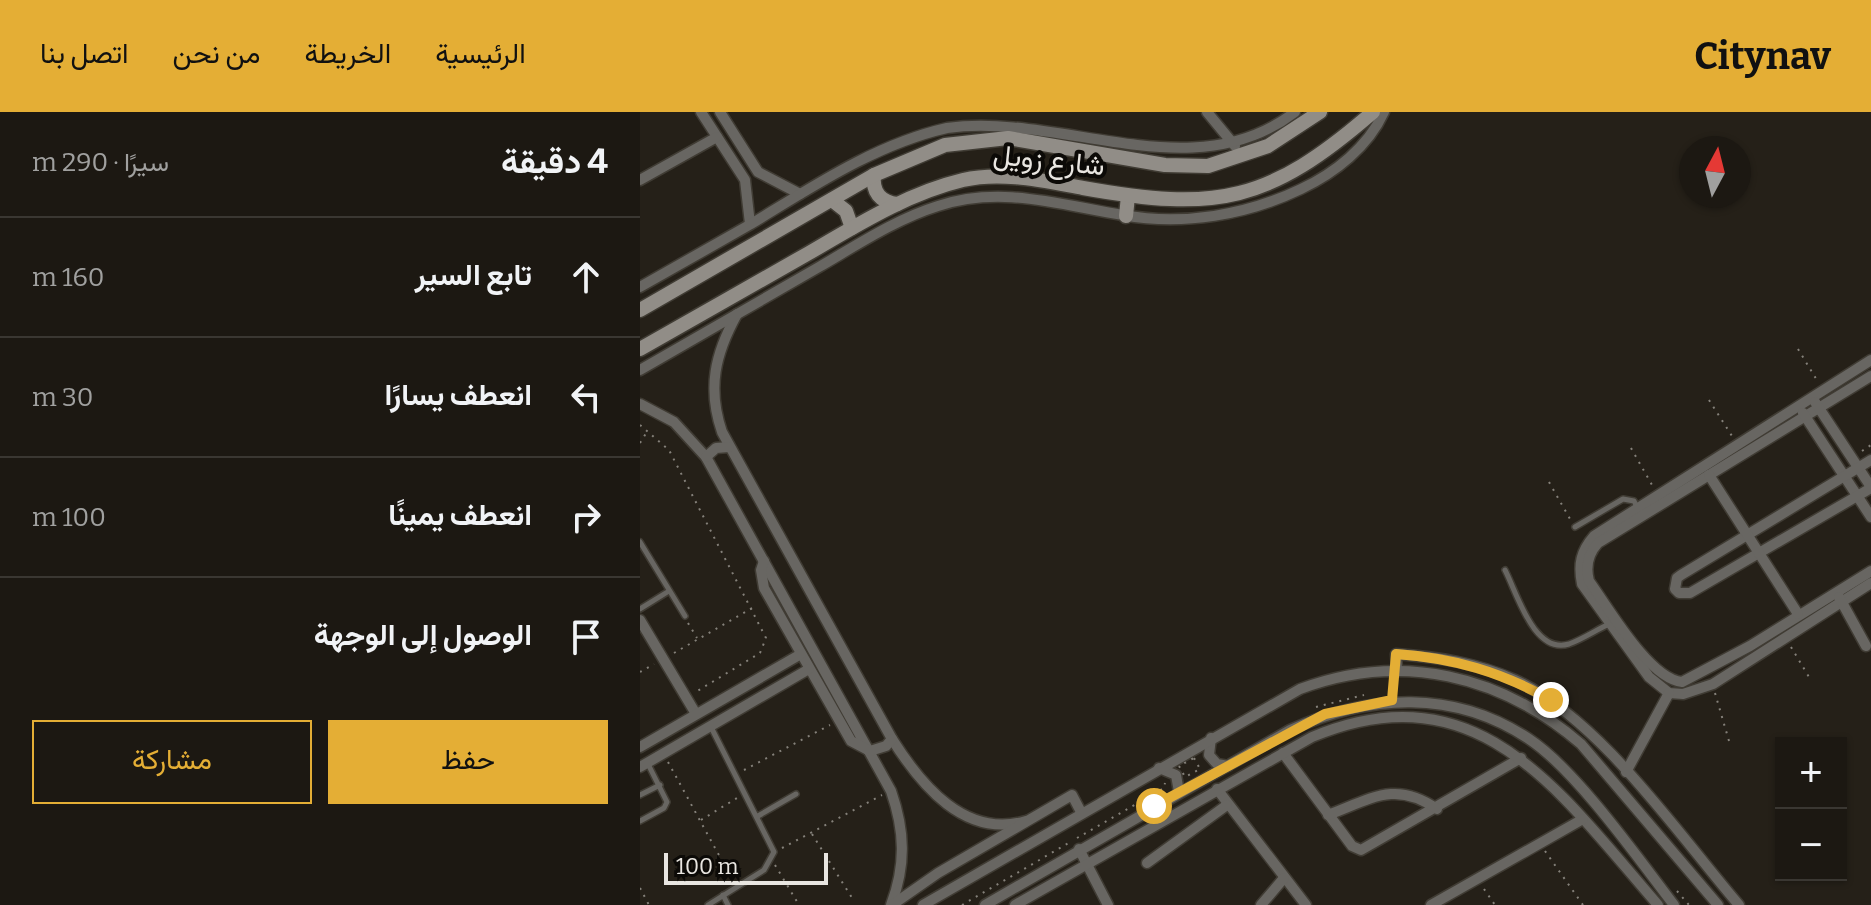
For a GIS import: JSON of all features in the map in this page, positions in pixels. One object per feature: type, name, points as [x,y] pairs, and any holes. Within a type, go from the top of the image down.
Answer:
[{"type":"main road","name":"شارع زويل","points":[[640,310],[874,175],[926,151],[966,140],[1028,140],[1165,165],[1208,166],[1244,157],[1320,112]]},
{"type":"main road","name":"شارع زويل","points":[[640,349],[897,204],[964,180],[998,177],[1033,179],[1181,202],[1238,194],[1270,183],[1325,154],[1373,112]]},
{"type":"main road","points":[[1028,140],[1030,123]]},
{"type":"main road","points":[[918,136],[926,151]]},
{"type":"main road","points":[[874,175],[873,183],[881,199],[897,204]]},
{"type":"main road","points":[[1126,216],[1128,196]]},
{"type":"main road","points":[[832,200],[846,211],[852,228]]},
{"type":"main road","points":[[879,214],[887,228]]},
{"type":"street","points":[[701,112],[745,180],[750,224]]},
{"type":"street","points":[[720,112],[758,172],[800,194]]},
{"type":"street","points":[[1207,112],[1244,157]]},
{"type":"street","points":[[640,287],[800,194],[918,136],[969,124],[1030,123],[1161,145],[1232,143],[1295,112]]},
{"type":"street","points":[[640,370],[887,228],[935,206],[967,198],[1000,195],[1126,216],[1190,218],[1224,214],[1289,195],[1340,166],[1361,146],[1384,112]]},
{"type":"street","points":[[640,180],[717,137]]},
{"type":"street","points":[[745,180],[758,172]]},
{"type":"street","points":[[738,314],[718,354],[713,385],[717,417],[729,447],[892,739],[920,778],[970,820],[999,826],[1026,821]]},
{"type":"street","points":[[1640,512],[1658,496],[1709,475],[1798,405],[1871,360]]},
{"type":"street","points":[[1871,376],[1806,416],[1741,449],[1596,539],[1585,555],[1585,582],[1645,664],[1665,686],[1696,692],[1713,684],[1798,614],[1871,583]]},
{"type":"street","points":[[1811,396],[1859,468],[1871,487],[1690,593],[1679,593],[1675,589],[1677,578],[1747,534],[1845,477],[1859,468],[1871,460]]},
{"type":"street","points":[[640,404],[674,422],[706,457],[891,791],[903,840],[898,885],[892,905]]},
{"type":"street","points":[[1798,405],[1871,517]]},
{"type":"street","points":[[706,457],[716,448],[729,447]]},
{"type":"street","points":[[1709,475],[1798,614]]},
{"type":"street","points":[[764,561],[761,570],[764,588],[851,741],[870,751],[878,750],[892,739]]},
{"type":"street","points":[[1665,686],[1691,680],[1784,635],[1871,571]]},
{"type":"street","points":[[1838,596],[1866,646]]},
{"type":"street","points":[[1603,608],[1609,624],[1624,637]]},
{"type":"street","points":[[640,620],[696,714]]},
{"type":"street","points":[[640,747],[801,654]]},
{"type":"street","points":[[1397,670],[1396,654],[1452,660],[1516,681],[1551,700],[1583,725],[1739,905]]},
{"type":"street","points":[[644,765],[809,669]]},
{"type":"street","points":[[923,905],[1081,812],[1160,773],[1211,738],[1275,701],[1325,679],[1397,670],[1426,671],[1483,684],[1546,716],[1581,744],[1718,905]]},
{"type":"street","points":[[1705,671],[1713,684]]},
{"type":"street","points":[[1691,680],[1696,692]]},
{"type":"street","points":[[1626,772],[1665,686]]},
{"type":"street","points":[[985,905],[1004,887],[1314,719],[1363,704],[1420,702],[1478,714],[1520,734],[1544,750],[1634,853],[1674,905]]},
{"type":"street","points":[[1015,905],[1283,753],[1345,723],[1379,717],[1422,718],[1463,727],[1521,758],[1583,819],[1658,905]]},
{"type":"street","points":[[1211,738],[1208,749],[1212,760],[1229,766]]},
{"type":"street","points":[[1283,753],[1355,849],[1361,850],[1521,758]]},
{"type":"street","points":[[1160,773],[1176,775],[1179,792]]},
{"type":"street","points":[[1217,789],[1306,905]]},
{"type":"street","points":[[1328,815],[1392,792],[1415,794],[1437,809]]},
{"type":"street","points":[[892,905],[1072,795],[1081,812]]},
{"type":"street","points":[[1147,863],[1227,805]]},
{"type":"street","points":[[1431,905],[1583,819]]},
{"type":"street","points":[[1079,849],[1089,863],[1108,905]]},
{"type":"street","points":[[1694,876],[1706,867]]},
{"type":"street","points":[[1261,905],[1284,878]]},
{"type":"lane","points":[[1575,527],[1623,499],[1634,501],[1640,512]]},
{"type":"lane","points":[[640,542],[685,616]]},
{"type":"lane","points":[[1505,570],[1534,629],[1551,643],[1568,645],[1609,624]]},
{"type":"lane","points":[[640,609],[669,591]]},
{"type":"lane","points":[[708,905],[772,861],[774,852],[711,726]]},
{"type":"lane","points":[[640,821],[666,806],[660,785],[644,765]]},
{"type":"lane","points":[[640,795],[660,785]]},
{"type":"lane","points":[[758,816],[796,794]]},
{"type":"lane","points":[[723,895],[728,905]]},
{"type":"path","points":[[1798,349],[1822,389]]},
{"type":"path","points":[[1709,400],[1741,449]]},
{"type":"path","points":[[640,425],[649,429],[669,450],[766,638],[763,649],[686,697]]},
{"type":"path","points":[[640,443],[649,429]]},
{"type":"path","points":[[1631,448],[1658,496]]},
{"type":"path","points":[[1549,482],[1575,527]]},
{"type":"path","points":[[640,672],[753,608]]},
{"type":"path","points":[[685,616],[697,639]]},
{"type":"path","points":[[1784,635],[1809,677]]},
{"type":"path","points":[[1713,684],[1729,741]]},
{"type":"path","points":[[1317,707],[1376,694]]},
{"type":"path","points":[[736,774],[839,720]]},
{"type":"path","points":[[664,753],[737,887]]},
{"type":"path","points":[[1194,758],[1200,769],[1185,777],[1179,766],[1194,758]]},
{"type":"path","points":[[962,905],[1004,887],[1164,788],[1160,773]]},
{"type":"path","points":[[774,852],[891,791]]},
{"type":"path","points":[[700,820],[746,793]]},
{"type":"path","points":[[812,833],[854,901]]},
{"type":"path","points":[[1540,843],[1582,904],[1575,905]]},
{"type":"path","points":[[772,861],[799,905]]},
{"type":"path","points":[[990,864],[1004,887]]},
{"type":"path","points":[[1476,879],[1495,905]]},
{"type":"path","points":[[640,888],[649,905]]},
{"type":"route","points":[[1154,806],[1290,730],[1325,714],[1392,700],[1392,670],[1397,670],[1396,654],[1439,657],[1478,666],[1516,681],[1551,700]]}]
